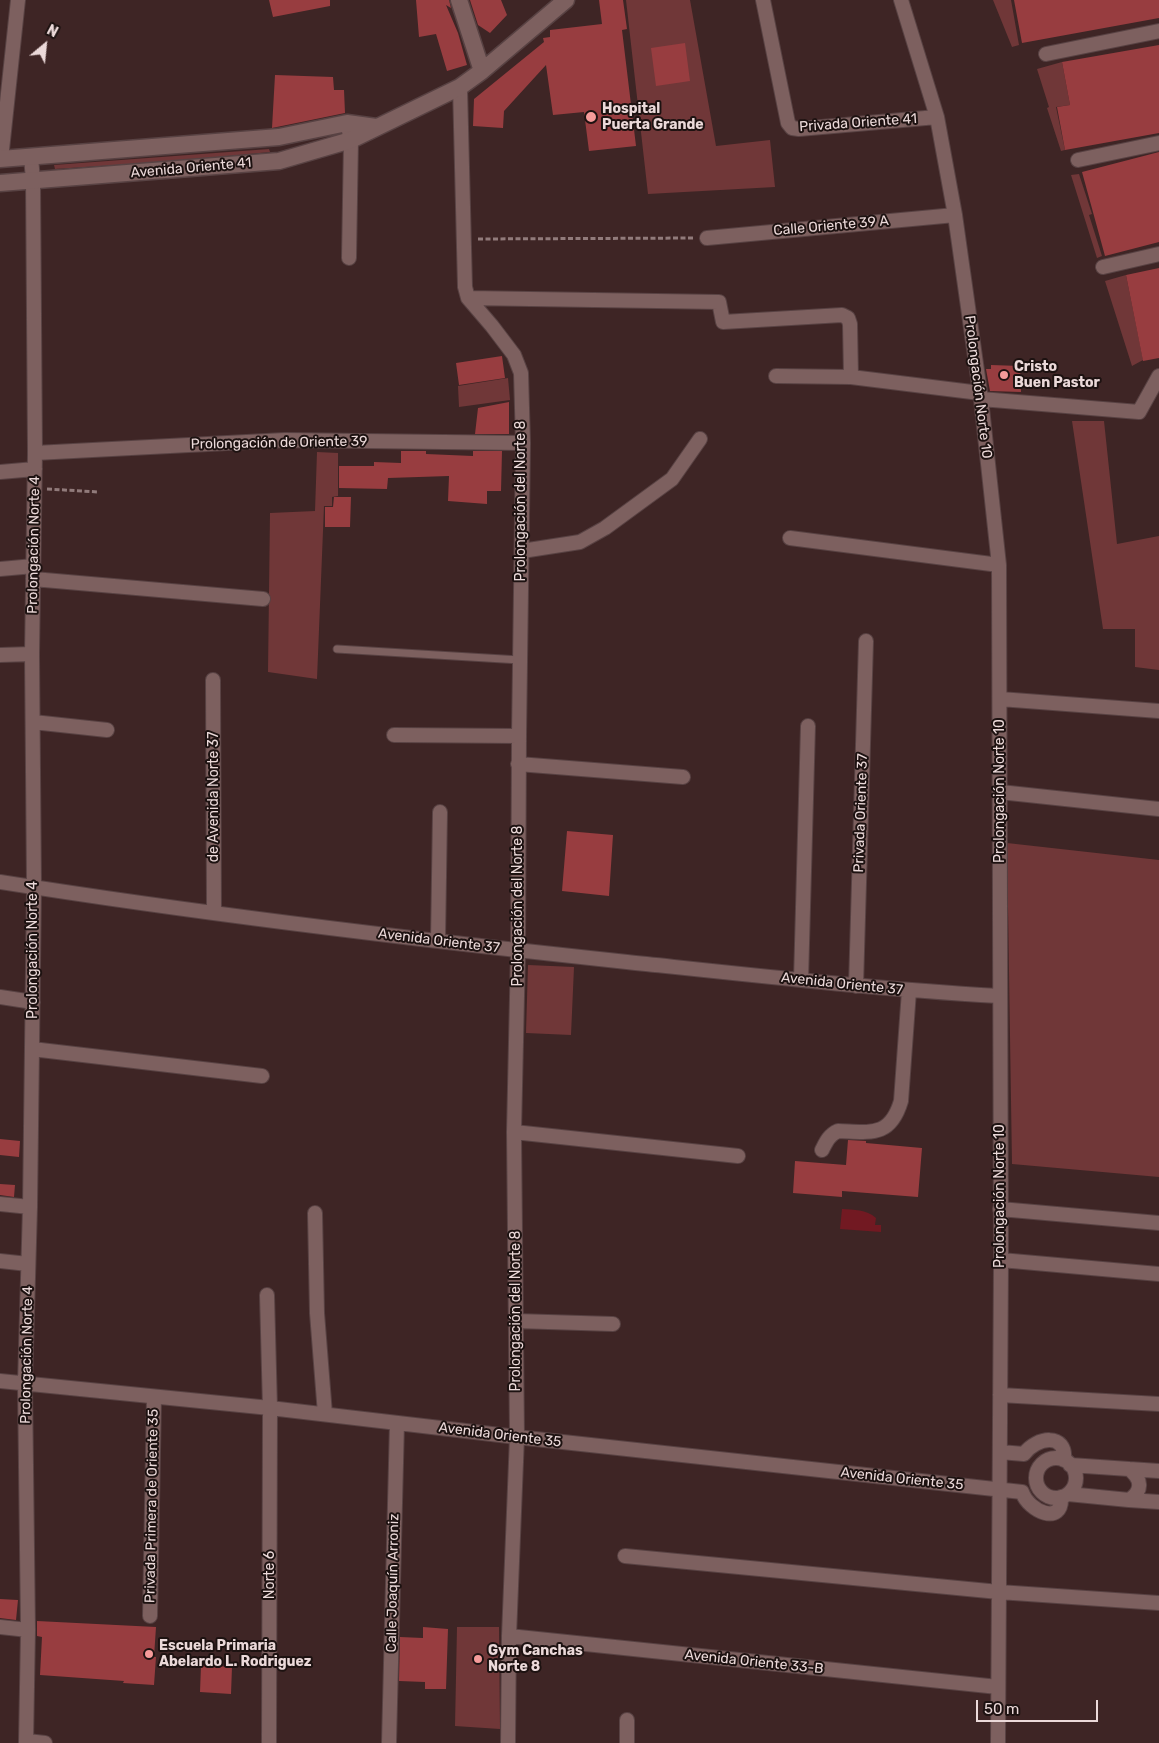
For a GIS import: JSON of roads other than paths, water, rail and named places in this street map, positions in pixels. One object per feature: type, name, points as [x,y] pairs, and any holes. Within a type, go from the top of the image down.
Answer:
[{"type":"street","points":[[1,159],[18,0]]},
{"type":"street","points":[[459,0],[482,71]]},
{"type":"street","name":"Avenida Oriente 41","points":[[0,183],[279,161],[351,140],[460,87],[482,71],[566,0]]},
{"type":"street","name":"Privada Oriente 41","points":[[763,0],[788,122],[792,128],[937,116]]},
{"type":"street","name":"Prolongación Norte 10","points":[[901,0],[937,116],[955,214],[981,397],[999,565],[1001,1260],[998,1743]]},
{"type":"street","points":[[1046,54],[1159,31]]},
{"type":"street","points":[[460,87],[463,240],[465,288],[468,298],[719,302],[723,322],[842,315],[848,318],[850,324],[851,377]]},
{"type":"street","points":[[347,123],[351,140],[349,258]]},
{"type":"street","name":"Avenida Oriente 41","points":[[1,159],[279,138],[347,123],[376,127]]},
{"type":"street","points":[[1078,160],[1159,142]]},
{"type":"street","name":"Prolongación Norte 4","points":[[26,1742],[28,1630],[25,1384],[30,1207],[34,888],[32,654],[35,453],[31,157]]},
{"type":"street","name":"Calle Oriente 39 A","points":[[707,238],[955,214]]},
{"type":"street","points":[[1103,267],[1159,254]]},
{"type":"street","name":"Prolongación del Norte 8","points":[[468,298],[514,355],[520,373],[523,443],[518,764],[518,950],[514,1132],[517,1438],[509,1636],[508,1743]]},
{"type":"street","points":[[776,376],[851,377],[981,397],[1139,412],[1159,376]]},
{"type":"street","points":[[522,551],[580,542],[605,528],[672,480],[700,439]]},
{"type":"street","name":"Prolongación de Oriente 39","points":[[35,453],[285,440],[523,443]]},
{"type":"street","points":[[0,472],[35,468]]},
{"type":"street","points":[[790,538],[999,565]]},
{"type":"street","points":[[0,569],[263,599]]},
{"type":"street","name":"Privada Oriente 37","points":[[856,986],[866,641]]},
{"type":"street","points":[[0,655],[32,654]]},
{"type":"street","name":"de Avenida Norte 37","points":[[213,680],[214,913]]},
{"type":"street","points":[[1000,699],[1159,712]]},
{"type":"street","points":[[33,722],[107,730]]},
{"type":"street","points":[[801,980],[808,726]]},
{"type":"street","points":[[394,735],[519,736]]},
{"type":"street","points":[[518,764],[683,777]]},
{"type":"street","points":[[1000,792],[1159,809]]},
{"type":"street","points":[[438,941],[440,812]]},
{"type":"street","name":"Avenida Oriente 37","points":[[0,882],[214,913],[438,941],[856,986],[999,996]]},
{"type":"street","points":[[822,1150],[833,1133],[838,1131],[872,1132],[890,1125],[897,1115],[901,1101],[909,991]]},
{"type":"street","points":[[0,997],[33,1002]]},
{"type":"street","points":[[32,1049],[262,1076]]},
{"type":"street","points":[[514,1132],[738,1156]]},
{"type":"street","points":[[0,1204],[30,1207]]},
{"type":"street","points":[[1000,1209],[1159,1223]]},
{"type":"street","points":[[315,1213],[317,1314],[324,1414]]},
{"type":"street","points":[[1001,1260],[1159,1274]]},
{"type":"street","points":[[0,1261],[28,1264]]},
{"type":"street","name":"Norte 6","points":[[267,1295],[270,1408],[269,1743]]},
{"type":"street","points":[[516,1321],[613,1324]]},
{"type":"street","name":"Avenida Oriente 35","points":[[0,1382],[270,1408],[517,1438],[1000,1489],[1022,1492],[1025,1500],[1031,1507],[1048,1513],[1054,1513],[1058,1510],[1065,1496]]},
{"type":"street","points":[[1000,1395],[1159,1404]]},
{"type":"street","name":"Privada Primera de Oriente 35","points":[[150,1616],[154,1397]]},
{"type":"street","name":"Calle Joaquín Arroniz","points":[[389,1743],[397,1423]]},
{"type":"street","points":[[1000,1452],[1024,1454],[1029,1447],[1037,1442],[1055,1441],[1060,1443],[1064,1447],[1067,1462],[1076,1477],[1075,1484],[1065,1496]]},
{"type":"street","points":[[1159,1471],[1129,1470],[1067,1462],[1057,1458],[1044,1462],[1040,1466],[1036,1478],[1039,1490],[1055,1498],[1065,1496],[1159,1502]]},
{"type":"street","points":[[1129,1470],[1137,1475],[1140,1484],[1136,1496],[1129,1500]]},
{"type":"street","points":[[625,1556],[998,1592],[1159,1604]]},
{"type":"street","points":[[0,1627],[28,1630]]},
{"type":"street","name":"Avenida Oriente 33-B","points":[[509,1636],[998,1687]]},
{"type":"street","points":[[627,1720],[627,1743]]},
{"type":"street","points":[[26,1742],[45,1743]]},
{"type":"lane","points":[[337,649],[520,660]]},
{"type":"place","name":"Hospital Puerta Grande","points":[[591,117]]},
{"type":"place","name":"Cristo Buen Pastor","points":[[1004,375]]},
{"type":"place","name":"Escuela Primaria Abelardo L. Rodriguez","points":[[149,1654]]},
{"type":"place","name":"Gym Canchas Norte 8","points":[[478,1659]]}]
